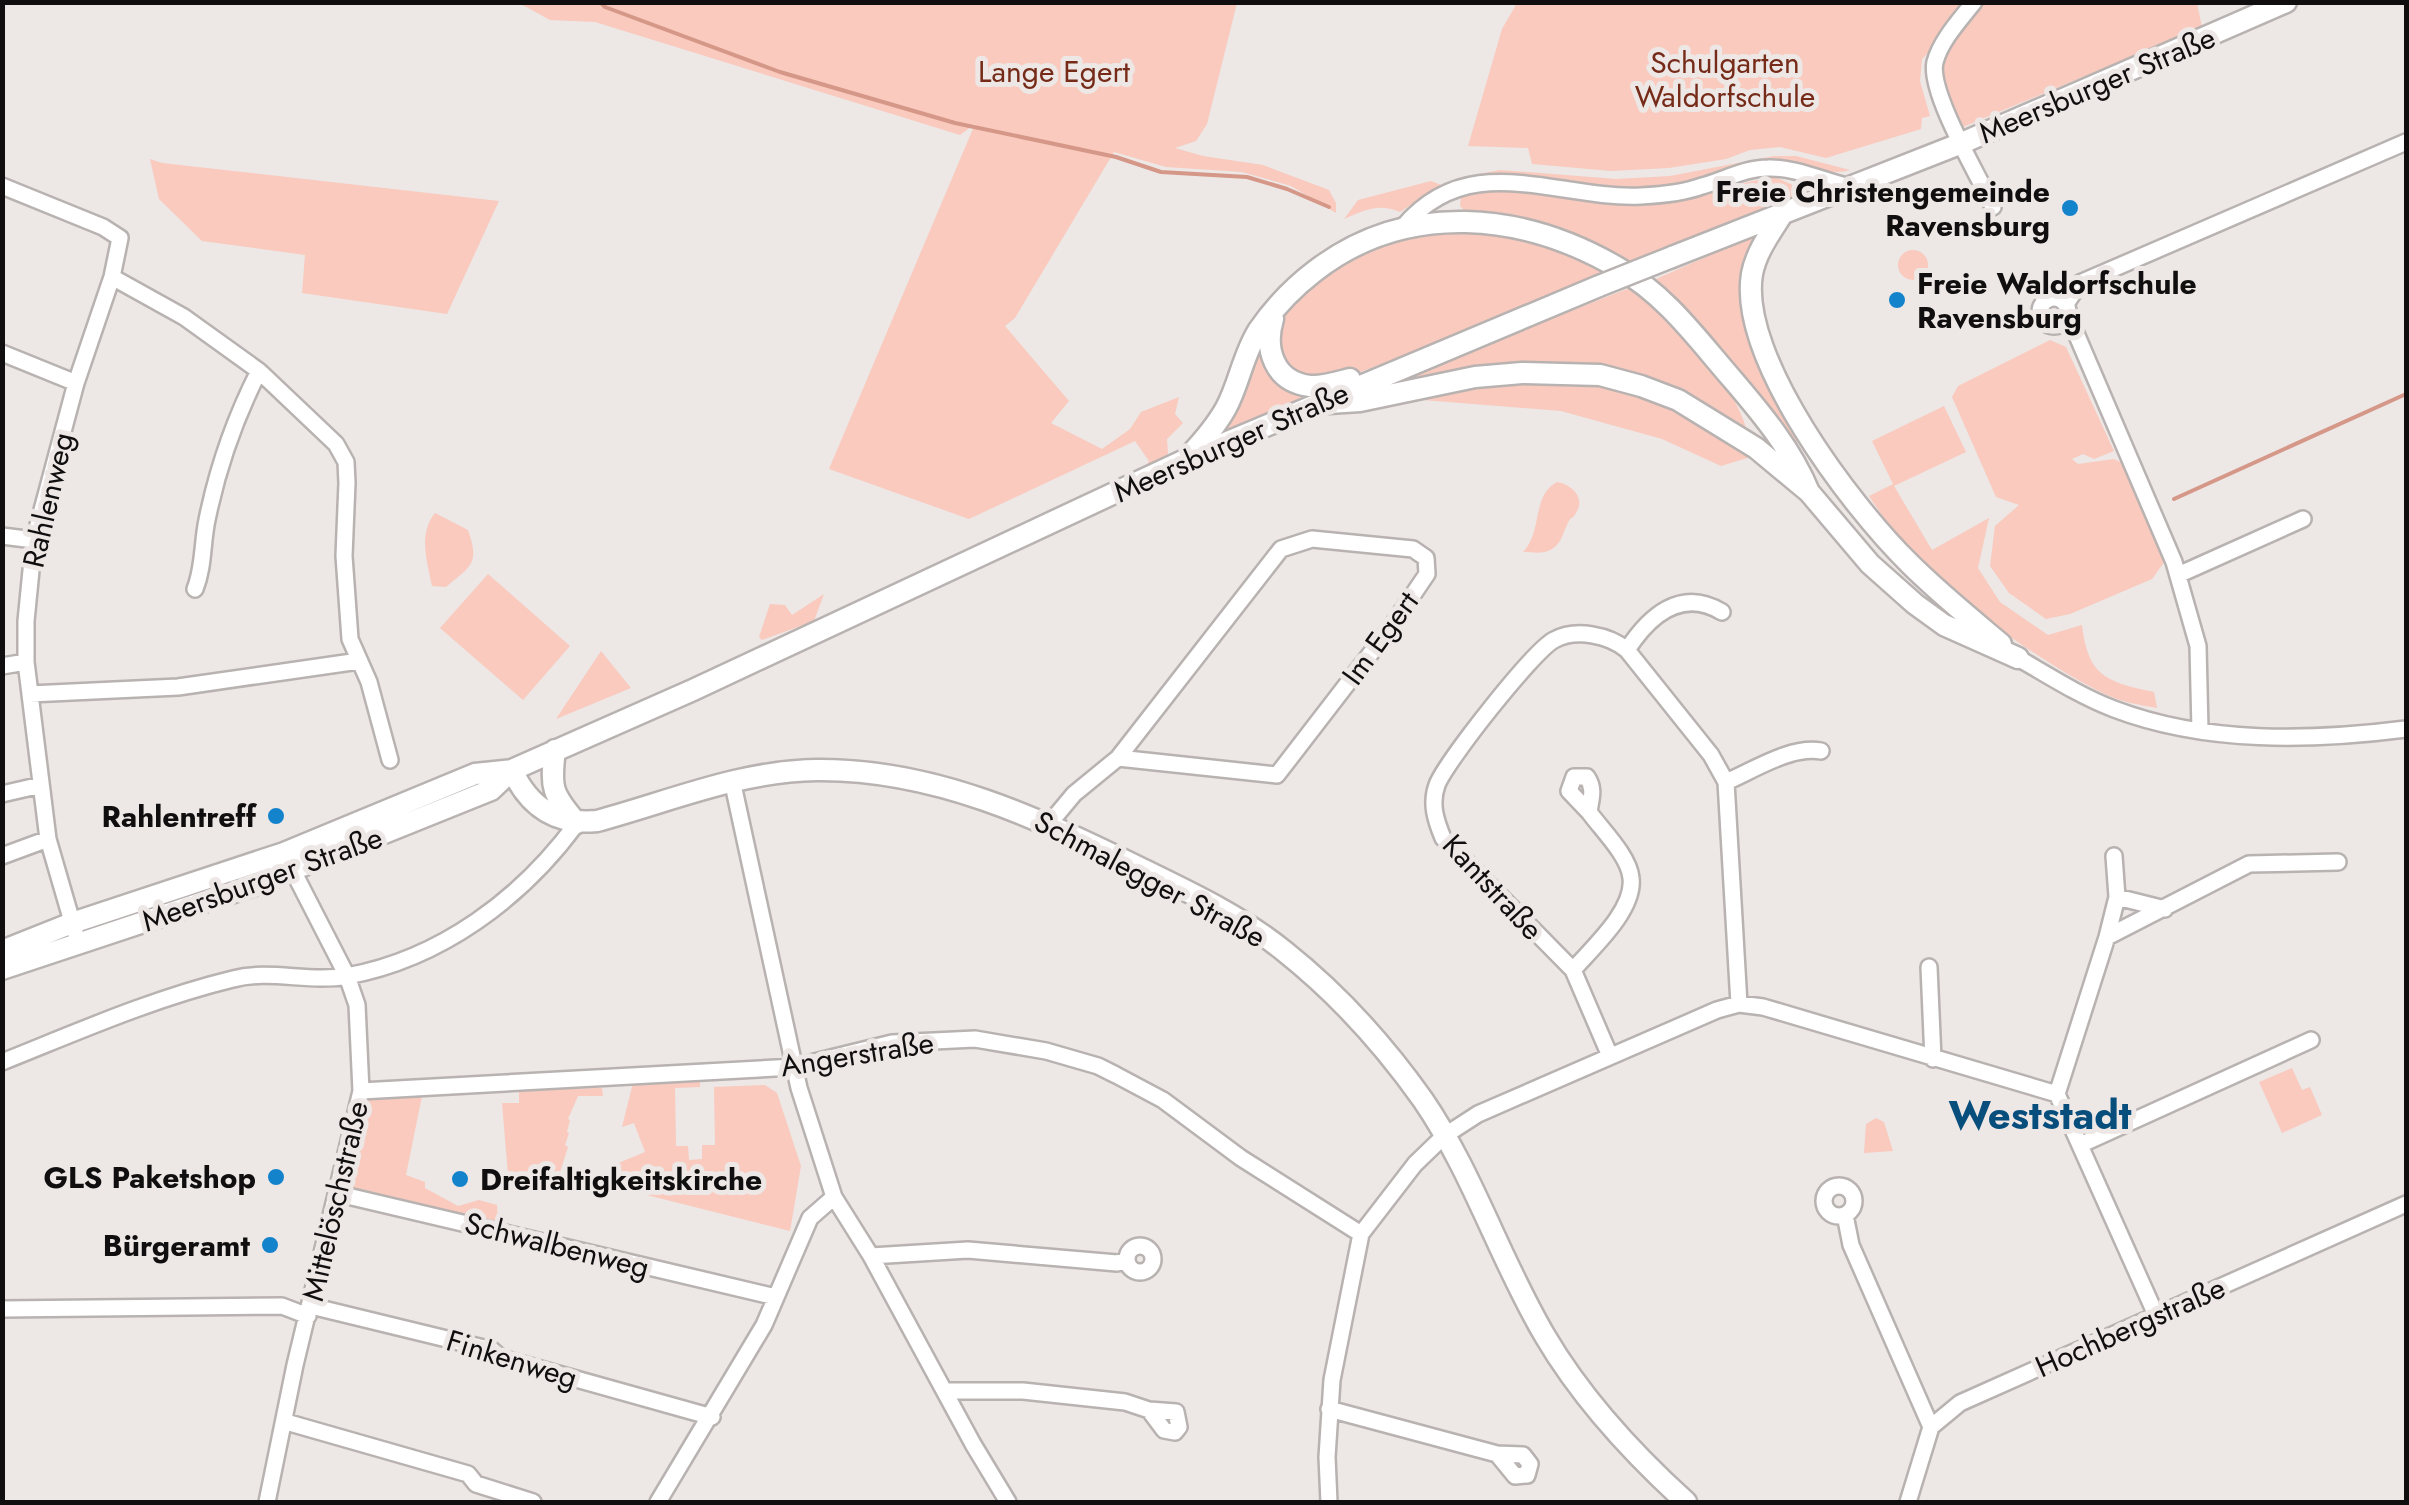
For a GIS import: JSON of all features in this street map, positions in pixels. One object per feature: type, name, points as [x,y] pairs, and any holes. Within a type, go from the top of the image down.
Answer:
[{"type":"street","points":[[1962,144],[1937,86],[1934,68],[1942,45],[1974,2]]},
{"type":"street","name":"Meersburger Straße","points":[[2,969],[78,945],[288,862],[475,774],[512,770],[1314,404],[1599,286],[1962,144],[2286,2]]},
{"type":"street","points":[[2066,304],[2049,299],[2040,312],[2048,324],[2057,326],[2068,314],[2066,304],[2080,283],[2406,142]]},
{"type":"street","name":"Meersburger Straße","points":[[1962,144],[1994,207]]},
{"type":"street","points":[[1403,227],[1418,209],[1437,198],[1486,182],[1523,181],[1644,196],[1698,188],[1765,168],[1794,171],[1850,188]]},
{"type":"street","name":"Rahlenweg","points":[[2,186],[103,227],[120,238],[34,540],[26,621],[26,662],[48,838],[78,945]]},
{"type":"street","points":[[1783,213],[1760,252],[1752,273],[1751,295],[1760,339],[1793,410],[1825,460],[1909,563],[2018,658]]},
{"type":"street","points":[[1186,460],[1227,406],[1258,331],[1304,280],[1369,239],[1403,227],[1444,220],[1500,224],[1544,235],[1622,270],[1668,306],[1766,420],[1802,474],[1809,492]]},
{"type":"street","points":[[112,277],[184,317],[259,371],[336,444],[346,462],[346,603],[350,639],[369,682],[390,760]]},
{"type":"street","points":[[1275,312],[1268,334],[1270,354],[1276,367],[1297,382],[1312,386],[1392,372]]},
{"type":"street","points":[[2064,321],[2075,332],[2176,569],[2198,646],[2200,730]]},
{"type":"street","points":[[2,353],[76,382]]},
{"type":"street","points":[[195,589],[226,442],[259,371]]},
{"type":"street","points":[[1314,404],[1360,401],[1475,377],[1600,374],[1678,400],[1756,448],[1809,492],[1870,564],[1915,604],[1944,625],[2018,658],[2102,704],[2200,730],[2314,737],[2406,728]]},
{"type":"street","points":[[1733,381],[1750,417],[1756,448]]},
{"type":"street","points":[[2176,569],[2302,519]]},
{"type":"street","points":[[2,536],[34,540]]},
{"type":"street","name":"Im Egert","points":[[1049,824],[1074,794],[1118,758],[1281,550],[1312,539],[1413,549],[1426,558],[1427,574],[1391,627],[1277,775],[1118,758]]},
{"type":"street","points":[[1722,612],[1702,604],[1659,612],[1627,650],[1711,755],[1726,782],[1739,1004]]},
{"type":"street","name":"Kantstraße","points":[[1610,1056],[1573,970],[1443,838],[1434,817],[1437,785],[1450,764],[1543,647],[1559,638],[1586,634],[1611,640],[1627,650]]},
{"type":"street","points":[[30,694],[178,687],[359,661]]},
{"type":"street","points":[[2,666],[26,662]]},
{"type":"street","points":[[1726,782],[1791,754],[1808,749],[1821,751]]},
{"type":"street","points":[[555,750],[551,781],[555,797],[578,823]]},
{"type":"street","points":[[512,770],[527,796],[543,811],[578,823]]},
{"type":"street","name":"Schmalegger Straße","points":[[578,823],[611,817],[732,780],[813,770],[881,774],[964,791],[1049,824],[1216,907],[1283,950],[1330,991],[1424,1102],[1544,1334],[1578,1388],[1686,1502]]},
{"type":"street","points":[[732,780],[794,1066],[834,1197],[1008,1502]]},
{"type":"street","points":[[2,794],[41,784]]},
{"type":"street","points":[[1573,970],[1617,920],[1629,896],[1632,878],[1589,812]]},
{"type":"street","points":[[2,1062],[94,1025],[235,978],[347,976],[421,952],[503,904],[550,859],[578,823]]},
{"type":"street","points":[[2,856],[48,838]]},
{"type":"street","points":[[2114,856],[2117,897],[2057,1094],[2156,1315]]},
{"type":"street","name":"Meersburger Straße","points":[[2,951],[72,923],[288,862]]},
{"type":"street","name":"Mittelöschstraße","points":[[267,1502],[295,1365],[361,1091],[357,1005],[347,976],[288,862]]},
{"type":"street","points":[[2107,937],[2249,864],[2338,862]]},
{"type":"street","points":[[2117,897],[2165,909]]},
{"type":"street","points":[[1929,966],[1933,1060]]},
{"type":"street","points":[[1329,1502],[1332,1380],[1361,1234],[1415,1164],[1444,1136],[1478,1114],[1717,1010],[1739,1004],[1764,1007],[2057,1094]]},
{"type":"street","name":"Angerstraße","points":[[361,1091],[794,1066],[892,1043],[975,1039],[1046,1051],[1098,1066],[1163,1100],[1241,1158],[1361,1234]]},
{"type":"street","points":[[2080,1145],[2311,1040]]},
{"type":"street","name":"Schwalbenweg","points":[[339,1194],[776,1297]]},
{"type":"street","points":[[658,1502],[764,1325],[810,1218],[834,1197]]},
{"type":"street","name":"Hochbergstraße","points":[[1931,1427],[1960,1403],[2406,1204]]},
{"type":"street","points":[[1845,1215],[1850,1245],[1931,1427],[1908,1502]]},
{"type":"street","points":[[871,1256],[968,1250],[1116,1264],[1127,1260]]},
{"type":"street","name":"Finkenweg","points":[[2,1309],[282,1306],[492,1350],[501,1358],[712,1417]]},
{"type":"street","points":[[945,1391],[1023,1391],[1125,1402],[1150,1410]]},
{"type":"street","points":[[1329,1409],[1498,1454]]},
{"type":"street","points":[[286,1422],[468,1474],[476,1484],[533,1502]]},
{"type":"green space","name":"Lange Egert","points":[[519,3],[1237,3],[1207,124],[1196,141],[1175,148],[1263,165],[1329,190],[1336,213],[1291,186],[1242,172],[1166,167],[1114,152],[1015,318],[1005,326],[1069,401],[1051,423],[1102,449],[1130,429],[1141,412],[1179,397],[1175,414],[1183,423],[1167,439],[1168,454],[1145,469],[1149,461],[1135,441],[969,519],[829,469],[975,124],[960,135],[595,22],[550,20]]},
{"type":"green space","name":"Schulgarten Waldorfschule","points":[[1517,3],[1967,3],[1922,59],[1920,81],[1930,116],[1922,118],[1921,129],[1826,158],[1780,147],[1669,168],[1611,171],[1532,164],[1528,148],[1468,146],[1502,29]]},
{"type":"green space","points":[[1978,3],[2197,3],[2202,27],[1963,127],[1942,79],[1939,61]]},
{"type":"green space","points":[[1774,156],[1796,156],[1850,170],[1830,172],[1767,159],[1647,189],[1505,175],[1456,182],[1458,178],[1500,170],[1616,179],[1670,176]]},
{"type":"green space","points":[[150,159],[499,201],[447,314],[302,293],[305,255],[202,241],[159,199]]},
{"type":"green space","points":[[1775,177],[1808,192],[1672,257],[1630,262],[1560,229],[1466,212],[1460,206],[1461,196],[1507,191],[1608,204],[1650,204]]},
{"type":"green space","points":[[1431,181],[1441,185],[1400,212],[1378,208],[1344,219],[1358,200]]},
{"type":"green space","points":[[1435,229],[1521,237],[1574,256],[1613,277],[1355,374],[1302,378],[1279,360],[1276,319],[1284,304],[1353,251]]},
{"type":"green space","points":[[1769,229],[1748,277],[1801,440],[1788,445],[1656,279]]},
{"type":"green space","points":[[1913,250],[1924,254],[1928,265],[1924,276],[1913,280],[1902,276],[1898,265],[1902,254]]},
{"type":"green space","points":[[1632,287],[1717,374],[1741,414],[1748,435],[1620,373],[1357,394]]},
{"type":"green space","points":[[2050,340],[2066,347],[2114,451],[2094,459],[2083,454],[2072,459],[2078,464],[2114,459],[2126,465],[2165,561],[2152,579],[2070,614],[2046,619],[2009,593],[1990,566],[1995,526],[2019,505],[1996,497],[1952,397],[1958,386]]},
{"type":"green space","points":[[1259,341],[1272,373],[1319,392],[1212,439]]},
{"type":"green space","points":[[1574,379],[1666,400],[1754,456],[1721,466],[1662,439],[1561,411],[1423,400],[1466,386]]},
{"type":"green space","points":[[1944,406],[1966,452],[1894,486],[1932,550],[1989,518],[1978,568],[2000,602],[2048,635],[2082,625],[2089,656],[2102,674],[2154,692],[2157,708],[2105,694],[2005,633],[1933,575],[1885,520],[1869,496],[1893,484],[1872,441]]},
{"type":"green space","points":[[1557,482],[1575,492],[1579,501],[1577,511],[1552,549],[1523,552],[1533,535],[1544,496]]},
{"type":"green space","points":[[435,513],[468,530],[473,550],[467,569],[446,587],[432,586],[426,557],[425,539]]},
{"type":"green space","points":[[488,574],[570,646],[523,700],[440,628]]},
{"type":"green space","points":[[824,594],[814,621],[762,640],[759,637],[770,604],[785,605],[792,615]]},
{"type":"green space","points":[[601,651],[631,688],[556,719]]},
{"type":"green space","points":[[2292,1068],[2302,1090],[2310,1087],[2322,1115],[2282,1133],[2259,1082]]},
{"type":"green space","points":[[700,1081],[700,1087],[675,1088],[676,1146],[688,1146],[689,1160],[702,1159],[702,1145],[715,1145],[714,1087],[765,1085],[777,1093],[801,1166],[790,1231],[611,1186],[616,1164],[645,1152],[634,1123],[622,1127],[633,1083]]},
{"type":"green space","points":[[424,1086],[406,1175],[425,1182],[425,1188],[458,1206],[479,1200],[497,1205],[498,1230],[339,1194],[361,1091]]},
{"type":"green space","points":[[602,1088],[603,1096],[578,1096],[568,1119],[568,1147],[555,1188],[508,1175],[502,1103],[519,1103],[519,1090]]},
{"type":"green space","points":[[1876,1118],[1884,1122],[1893,1151],[1864,1153],[1866,1124]]},
{"type":"waterway","points":[[600,2],[780,72],[955,123],[1116,157],[1161,172],[1247,177],[1329,207]]},
{"type":"waterway","points":[[2174,499],[2406,394]]},
{"type":"place","name":"Freie Christengemeinde Ravensburg","points":[[2070,208]]},
{"type":"place","name":"Freie Waldorfschule Ravensburg","points":[[1897,300]]},
{"type":"place","name":"Rahlentreff","points":[[276,816]]},
{"type":"place","name":"GLS Paketshop","points":[[276,1177]]},
{"type":"place","name":"Dreifaltigkeitskirche","points":[[460,1179]]},
{"type":"place","name":"Bürgeramt","points":[[270,1245]]},
{"type":"district","name":"Weststadt","points":[[2040,1115]]}]
